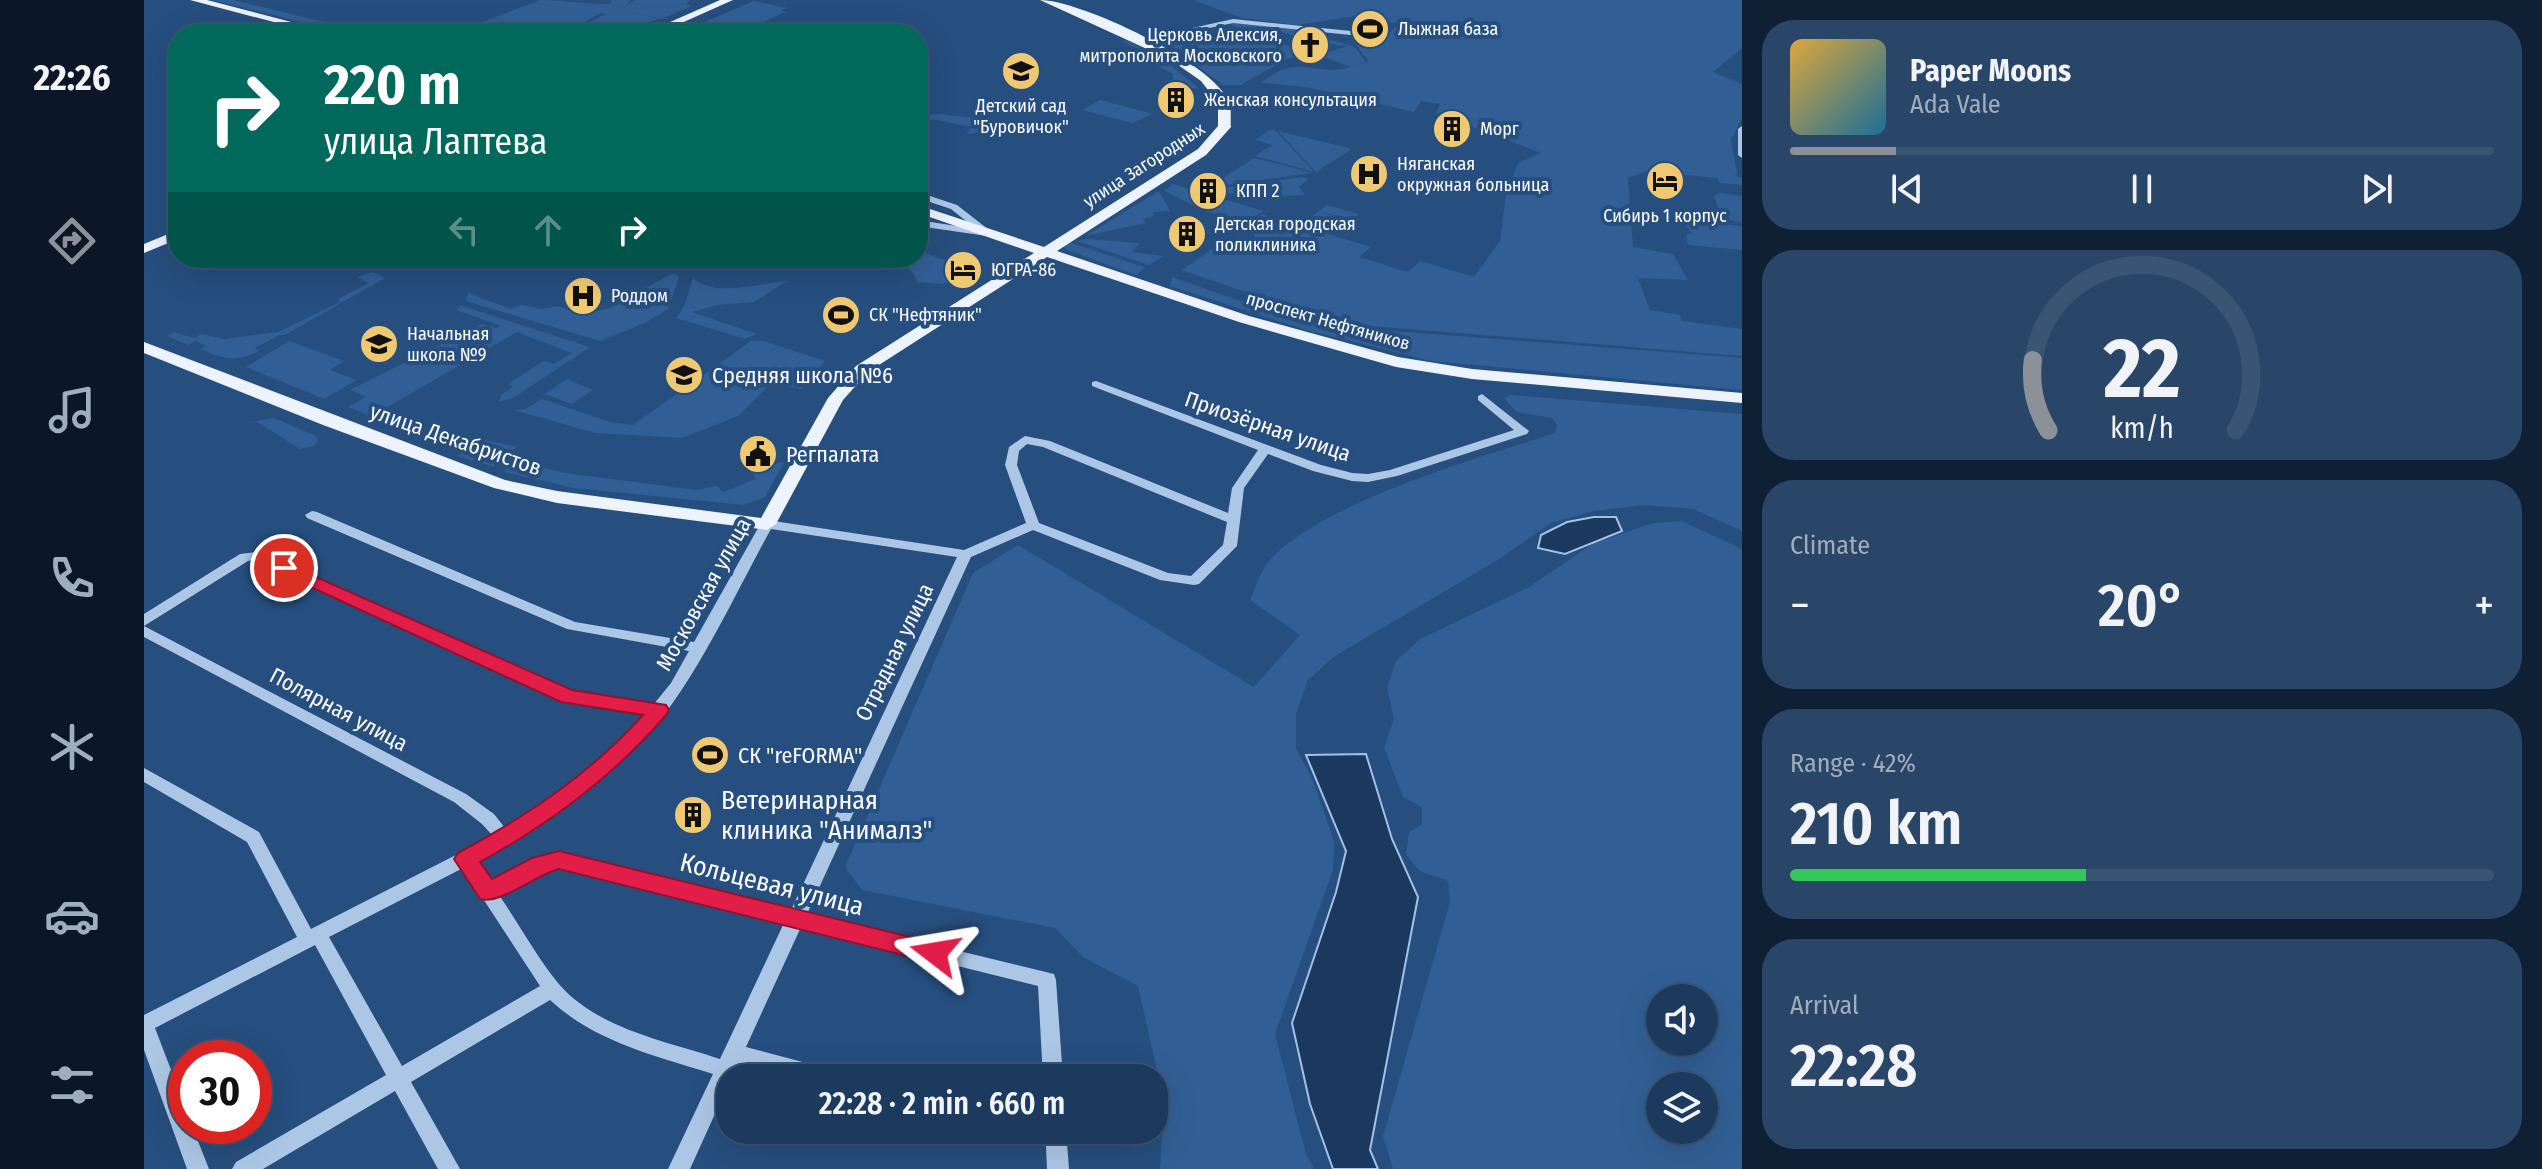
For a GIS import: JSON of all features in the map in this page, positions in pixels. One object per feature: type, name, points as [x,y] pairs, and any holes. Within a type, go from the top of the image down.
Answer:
[{"type":"main road","points":[[195,0],[292,24]]},
{"type":"main road","points":[[672,24],[728,0]]},
{"type":"main road","name":"улица Загородных","points":[[1042,251],[1202,152],[1223,131],[1223,103],[1212,85],[1185,62],[1142,40],[1045,0]]},
{"type":"main road","name":"проспект Нефтяников","points":[[928,212],[1244,319],[1396,362],[1472,374],[1742,398]]},
{"type":"main road","points":[[144,246],[168,236]]},
{"type":"main road","name":"Московская улица","points":[[767,524],[836,398],[855,375],[1042,251]]},
{"type":"main road","name":"улица Декабристов","points":[[144,347],[329,421],[500,484],[557,497],[767,524]]},
{"type":"street","points":[[1142,40],[1233,21],[1380,36]]},
{"type":"street","points":[[1742,129],[1742,155]]},
{"type":"street","points":[[928,198],[954,207],[988,233]]},
{"type":"street","points":[[928,224],[988,233]]},
{"type":"street","name":"Приозёрная улица","points":[[1096,384],[1332,473],[1368,478],[1521,433],[1522,428],[1482,398]]},
{"type":"street","points":[[1033,525],[1011,465],[1013,450],[1025,440],[1046,444],[1233,520]]},
{"type":"street","points":[[965,554],[1033,525],[1187,582],[1200,576],[1230,546],[1242,480],[1265,449]]},
{"type":"street","points":[[312,515],[572,626],[700,648]]},
{"type":"street","name":"Отрадная улица","points":[[679,1169],[965,554],[767,524]]},
{"type":"street","name":"Московская улица","points":[[144,1024],[505,839],[592,778],[659,710],[700,648],[767,524]]},
{"type":"street","points":[[144,621],[245,557],[257,556],[568,697],[659,710]]},
{"type":"street","name":"Полярная улица","points":[[144,631],[460,798],[488,819],[505,839]]},
{"type":"street","points":[[144,774],[253,837],[449,1169]]},
{"type":"street","points":[[466,859],[552,989],[566,1004],[596,1023],[747,1064]]},
{"type":"street","name":"Кольцевая улица","points":[[489,892],[540,864],[559,860],[1047,980],[1052,1064]]},
{"type":"street","points":[[243,1169],[552,989]]},
{"type":"street","points":[[144,1024],[198,1169]]},
{"type":"street","points":[[1057,1144],[1058,1169]]},
{"type":"shaded area","points":[[212,0],[233,0],[332,24],[309,24]]},
{"type":"shaded area","points":[[541,0],[599,4],[631,0],[626,5],[637,0],[690,0],[686,4],[692,6],[661,19],[627,11],[659,19],[642,24],[586,24],[605,14],[601,13],[581,24],[477,24]]},
{"type":"shaded area","points":[[1193,0],[1742,0],[1742,48],[1713,72],[1742,84],[1742,118],[1731,140],[1735,176],[1742,178],[1742,185],[1720,183],[1717,178],[1647,171],[1628,178],[1633,247],[1673,254],[1688,280],[1638,278],[1650,310],[1680,315],[1682,321],[1742,329],[1742,356],[1334,323],[1182,270],[1228,238],[1247,242],[1255,236],[1247,224],[1262,214],[1371,247],[1359,257],[1408,272],[1420,261],[1474,277],[1500,241],[1506,194],[1518,163],[1541,153],[1436,113],[1440,104],[1421,101],[1414,112],[1305,87],[1261,83],[1286,69],[1297,67],[1338,70],[1351,67],[1318,55],[1348,46],[1264,27],[1256,30],[1286,39],[1279,42],[1307,53],[1287,59],[1244,85],[1219,85],[1222,84],[1181,54],[1150,40],[1191,31],[1209,38],[1243,31],[1228,23],[1233,22],[1307,30],[1306,33],[1355,47],[1366,62],[1355,66],[1369,62],[1356,45],[1385,37],[1399,24],[1355,16],[1297,25],[1242,18]]},
{"type":"shaded area","points":[[754,1],[788,8],[781,10],[786,12],[759,24],[702,23]]},
{"type":"shaded area","points":[[1125,40],[1162,58],[1200,89],[1162,86],[1173,79],[1173,74],[1139,56],[1143,51],[1123,42]]},
{"type":"shaded area","points":[[1100,100],[1151,115],[1132,123],[1082,110]]},
{"type":"shaded area","points":[[928,115],[1001,121],[972,134],[966,133],[972,127],[932,119],[928,122]]},
{"type":"shaded area","points":[[1271,129],[1314,172],[1255,156],[1272,145],[1255,140]]},
{"type":"shaded area","points":[[1278,131],[1349,148],[1350,150],[1316,172]]},
{"type":"shaded area","points":[[1254,158],[1313,173],[1209,187]]},
{"type":"shaded area","points":[[1309,178],[1299,187],[1305,195],[1246,198],[1215,189]]},
{"type":"shaded area","points":[[1173,184],[1264,211],[1240,218],[1214,214],[1164,191]]},
{"type":"shaded area","points":[[1159,191],[1170,211],[1153,212],[1154,216],[1143,219],[1146,223],[1085,236]]},
{"type":"shaded area","points":[[1719,193],[1742,196],[1742,223],[1721,218],[1714,196]]},
{"type":"shaded area","points":[[1327,205],[1359,214],[1354,218],[1360,220],[1319,212],[1356,223],[1345,230],[1308,219]]},
{"type":"shaded area","points":[[1682,220],[1742,226],[1742,250],[1688,245],[1686,234],[1692,234]]},
{"type":"shaded area","points":[[1066,241],[1145,268],[1136,275],[1067,250],[1063,245]]},
{"type":"shaded area","points":[[1077,241],[1140,243],[1132,252],[1163,256],[1149,265]]},
{"type":"shaded area","points":[[928,254],[947,261],[950,265],[944,271],[954,278],[942,284],[917,282],[907,268],[928,268]]},
{"type":"shaded area","points":[[373,272],[385,278],[285,335],[255,348],[259,351],[243,357],[223,357],[200,349],[206,346],[196,341],[188,345],[167,336],[174,332],[193,338],[202,334],[224,339],[278,332],[340,302],[338,299],[369,283],[357,277]]},
{"type":"shaded area","points":[[673,273],[679,277],[668,309],[645,323],[600,341],[466,301],[468,293],[511,309],[522,305],[541,309],[557,306],[585,314],[610,308]]},
{"type":"shaded area","points":[[1172,277],[1278,314],[1329,326],[1742,358],[1742,390],[1431,361],[1303,329],[1170,286]]},
{"type":"shaded area","points":[[693,278],[702,284],[725,288],[787,281],[754,302],[717,305],[692,312],[757,334],[745,339],[676,318],[684,307]]},
{"type":"shaded area","points":[[462,306],[590,347],[513,398],[499,402],[501,395],[513,387],[508,384],[544,361],[554,364],[572,353],[517,332],[381,411],[432,433],[465,441],[445,446],[348,407],[366,397],[350,390],[482,324],[496,328],[501,326],[456,310]]},
{"type":"shaded area","points":[[289,341],[344,361],[330,370],[357,380],[324,399],[246,367]]},
{"type":"shaded area","points":[[751,341],[763,341],[825,361],[802,389],[774,384],[767,387],[738,416],[682,438],[595,433],[514,410],[525,409],[542,399],[610,422],[633,425]]},
{"type":"shaded area","points":[[567,379],[593,390],[572,404],[545,394]]},
{"type":"shaded area","points":[[1511,395],[1742,414],[1742,531],[1693,509],[1643,505],[1594,511],[1551,523],[1496,561],[1335,656],[1308,680],[1296,714],[1296,749],[1311,776],[1334,841],[1333,870],[1275,1034],[1306,1154],[1314,1169],[1160,1169],[1161,1144],[1168,1144],[1168,1064],[1155,1064],[1138,986],[1083,957],[1055,928],[862,890],[845,867],[973,573],[1018,545],[1254,687],[1300,635],[1250,600],[1269,561],[1293,540],[1324,520],[1362,501],[1445,469],[1555,433],[1557,425],[1552,418],[1516,412],[1504,398]]},
{"type":"shaded area","points":[[274,418],[316,436],[318,441],[314,446],[300,449],[257,422],[246,423]]},
{"type":"shaded area","points":[[481,439],[517,447],[494,467],[458,456]]},
{"type":"shaded area","points":[[515,460],[565,473],[696,490],[717,486],[723,492],[756,479],[753,474],[784,463],[765,497],[744,505],[574,488],[504,472]]},
{"type":"shaded area","points":[[1616,517],[1622,531],[1565,554],[1538,548],[1541,535],[1567,522]]},
{"type":"shaded area","points":[[1682,521],[1742,549],[1742,1169],[1393,1169],[1383,1136],[1450,902],[1448,881],[1420,871],[1406,855],[1409,832],[1422,825],[1422,807],[1403,797],[1384,748],[1394,718],[1387,688],[1396,661],[1420,639],[1529,587],[1594,543],[1653,523]]},
{"type":"shaded area","points":[[1366,754],[1392,839],[1418,897],[1370,1150],[1378,1169],[1333,1169],[1310,1104],[1292,1023],[1336,892],[1346,851],[1306,755]]},
{"type":"place","name":"Лыжная база","points":[[1370,29]]},
{"type":"place","name":"Церковь Алексия, митрополита Московского","points":[[1310,45]]},
{"type":"place","name":"Детский сад \"Буровичок\"","points":[[1021,71]]},
{"type":"place","name":"Женская консультация","points":[[1176,100]]},
{"type":"place","name":"Морг","points":[[1452,129]]},
{"type":"place","name":"Няганская окружная больница","points":[[1369,174]]},
{"type":"place","name":"Сибирь 1 корпус","points":[[1665,181]]},
{"type":"place","name":"КПП 2","points":[[1208,191]]},
{"type":"place","name":"Детская городская поликлиника","points":[[1187,234]]},
{"type":"place","name":"ЮГРА-86","points":[[963,270]]},
{"type":"place","name":"Роддом","points":[[583,296]]},
{"type":"place","name":"СК \"Нефтяник\"","points":[[841,315]]},
{"type":"place","name":"Начальная школа №9","points":[[379,344]]},
{"type":"place","name":"Средняя школа №6","points":[[684,375]]},
{"type":"place","name":"Регпалата","points":[[758,454]]},
{"type":"place","name":"СК \"reFORMA\"","points":[[710,755]]},
{"type":"place","name":"Ветеринарная клиника \"Анималз\"","points":[[693,815]]},
{"type":"route","points":[[284,568],[568,697],[659,710],[630,744],[580,787],[534,821],[466,859],[489,892],[540,864],[559,860],[935,953]]}]
